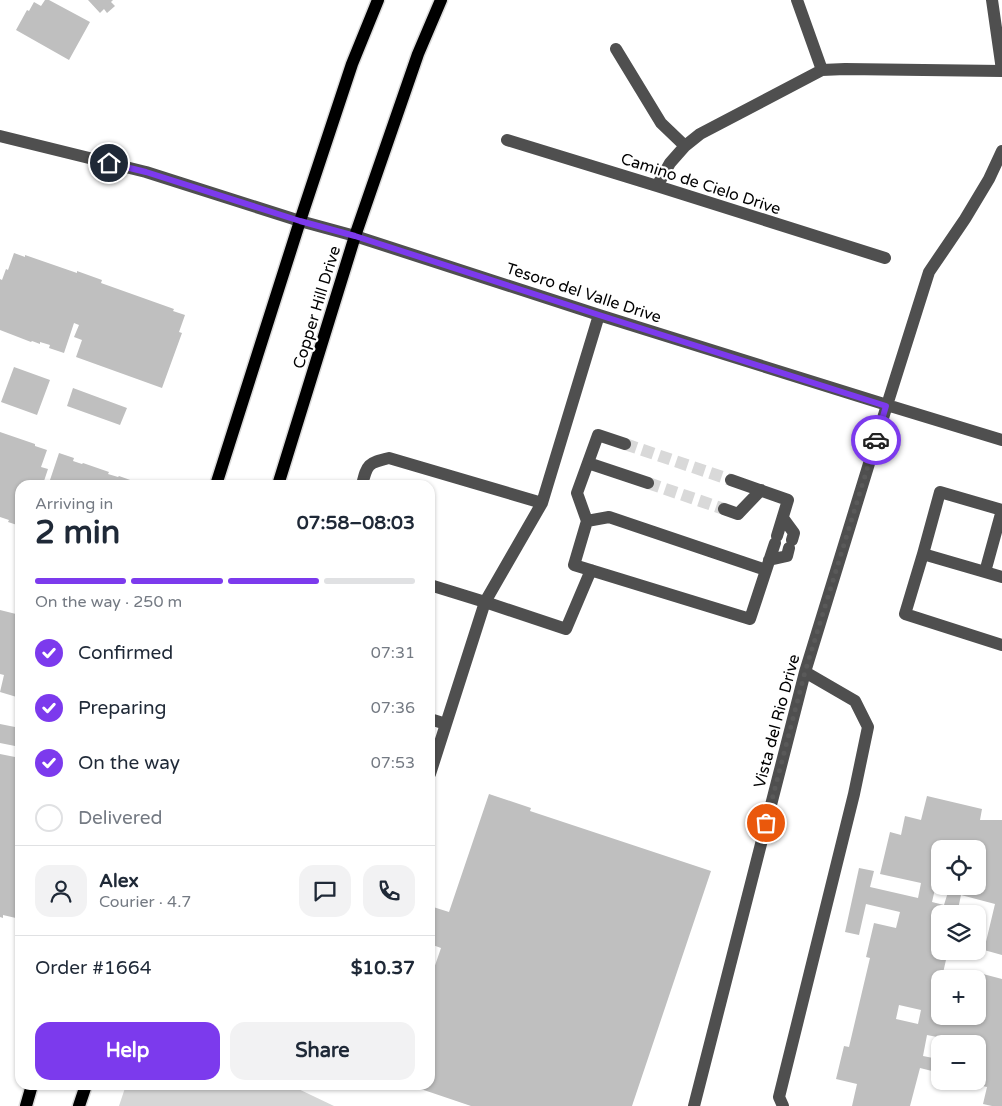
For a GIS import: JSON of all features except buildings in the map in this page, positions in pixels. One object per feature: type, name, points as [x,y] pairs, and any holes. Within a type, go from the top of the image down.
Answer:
[{"type":"main road","points":[[218,480],[352,64],[378,0]]},
{"type":"main road","name":"Copper Hill Drive","points":[[280,480],[355,236],[418,54],[441,0]]},
{"type":"main road","points":[[26,1106],[31,1090]]},
{"type":"main road","points":[[79,1106],[84,1090]]},
{"type":"street","points":[[797,0],[822,70]]},
{"type":"street","points":[[657,186],[670,163],[700,134],[822,70],[1002,70],[992,0]]},
{"type":"street","points":[[616,49],[661,122],[686,146]]},
{"type":"street","name":"Tesoro del Valle Drive","points":[[0,136],[146,172],[300,221],[355,236],[886,406],[1002,440]]},
{"type":"street","name":"Camino de Cielo Drive","points":[[507,140],[885,258]]},
{"type":"street","points":[[886,406],[929,272],[970,211],[989,179],[1002,151]]},
{"type":"street","points":[[435,758],[485,602],[542,503],[599,315]]},
{"type":"street","name":"Vista del Rio Drive","points":[[694,1106],[805,672],[886,406]]},
{"type":"street","points":[[625,444],[598,436],[577,493],[587,521],[574,565],[750,618],[788,500],[731,480]]},
{"type":"street","points":[[363,480],[366,470],[373,462],[389,458],[542,503]]},
{"type":"street","points":[[588,463],[648,484]]},
{"type":"street","points":[[724,509],[738,514],[761,490]]},
{"type":"street","points":[[985,572],[1002,510],[940,492],[905,614],[1002,645]]},
{"type":"street","points":[[587,521],[609,517],[767,565],[787,556],[794,533],[783,518]]},
{"type":"street","points":[[923,554],[1002,577]]},
{"type":"street","points":[[435,587],[566,630],[591,570]]},
{"type":"street","points":[[782,1106],[779,1097],[854,794],[868,727],[855,701],[805,672]]},
{"type":"street","points":[[435,721],[446,724]]},
{"type":"shaded area","points":[[124,1090],[300,1090],[334,1106],[119,1106]]},
{"type":"tunnel","points":[[625,444],[731,480]]},
{"type":"tunnel","points":[[648,483],[724,509]]},
{"type":"way so far","points":[[766,823],[805,672],[876,440]]},
{"type":"route","points":[[109,163],[146,172],[300,221],[355,236],[886,406],[876,440]]}]
